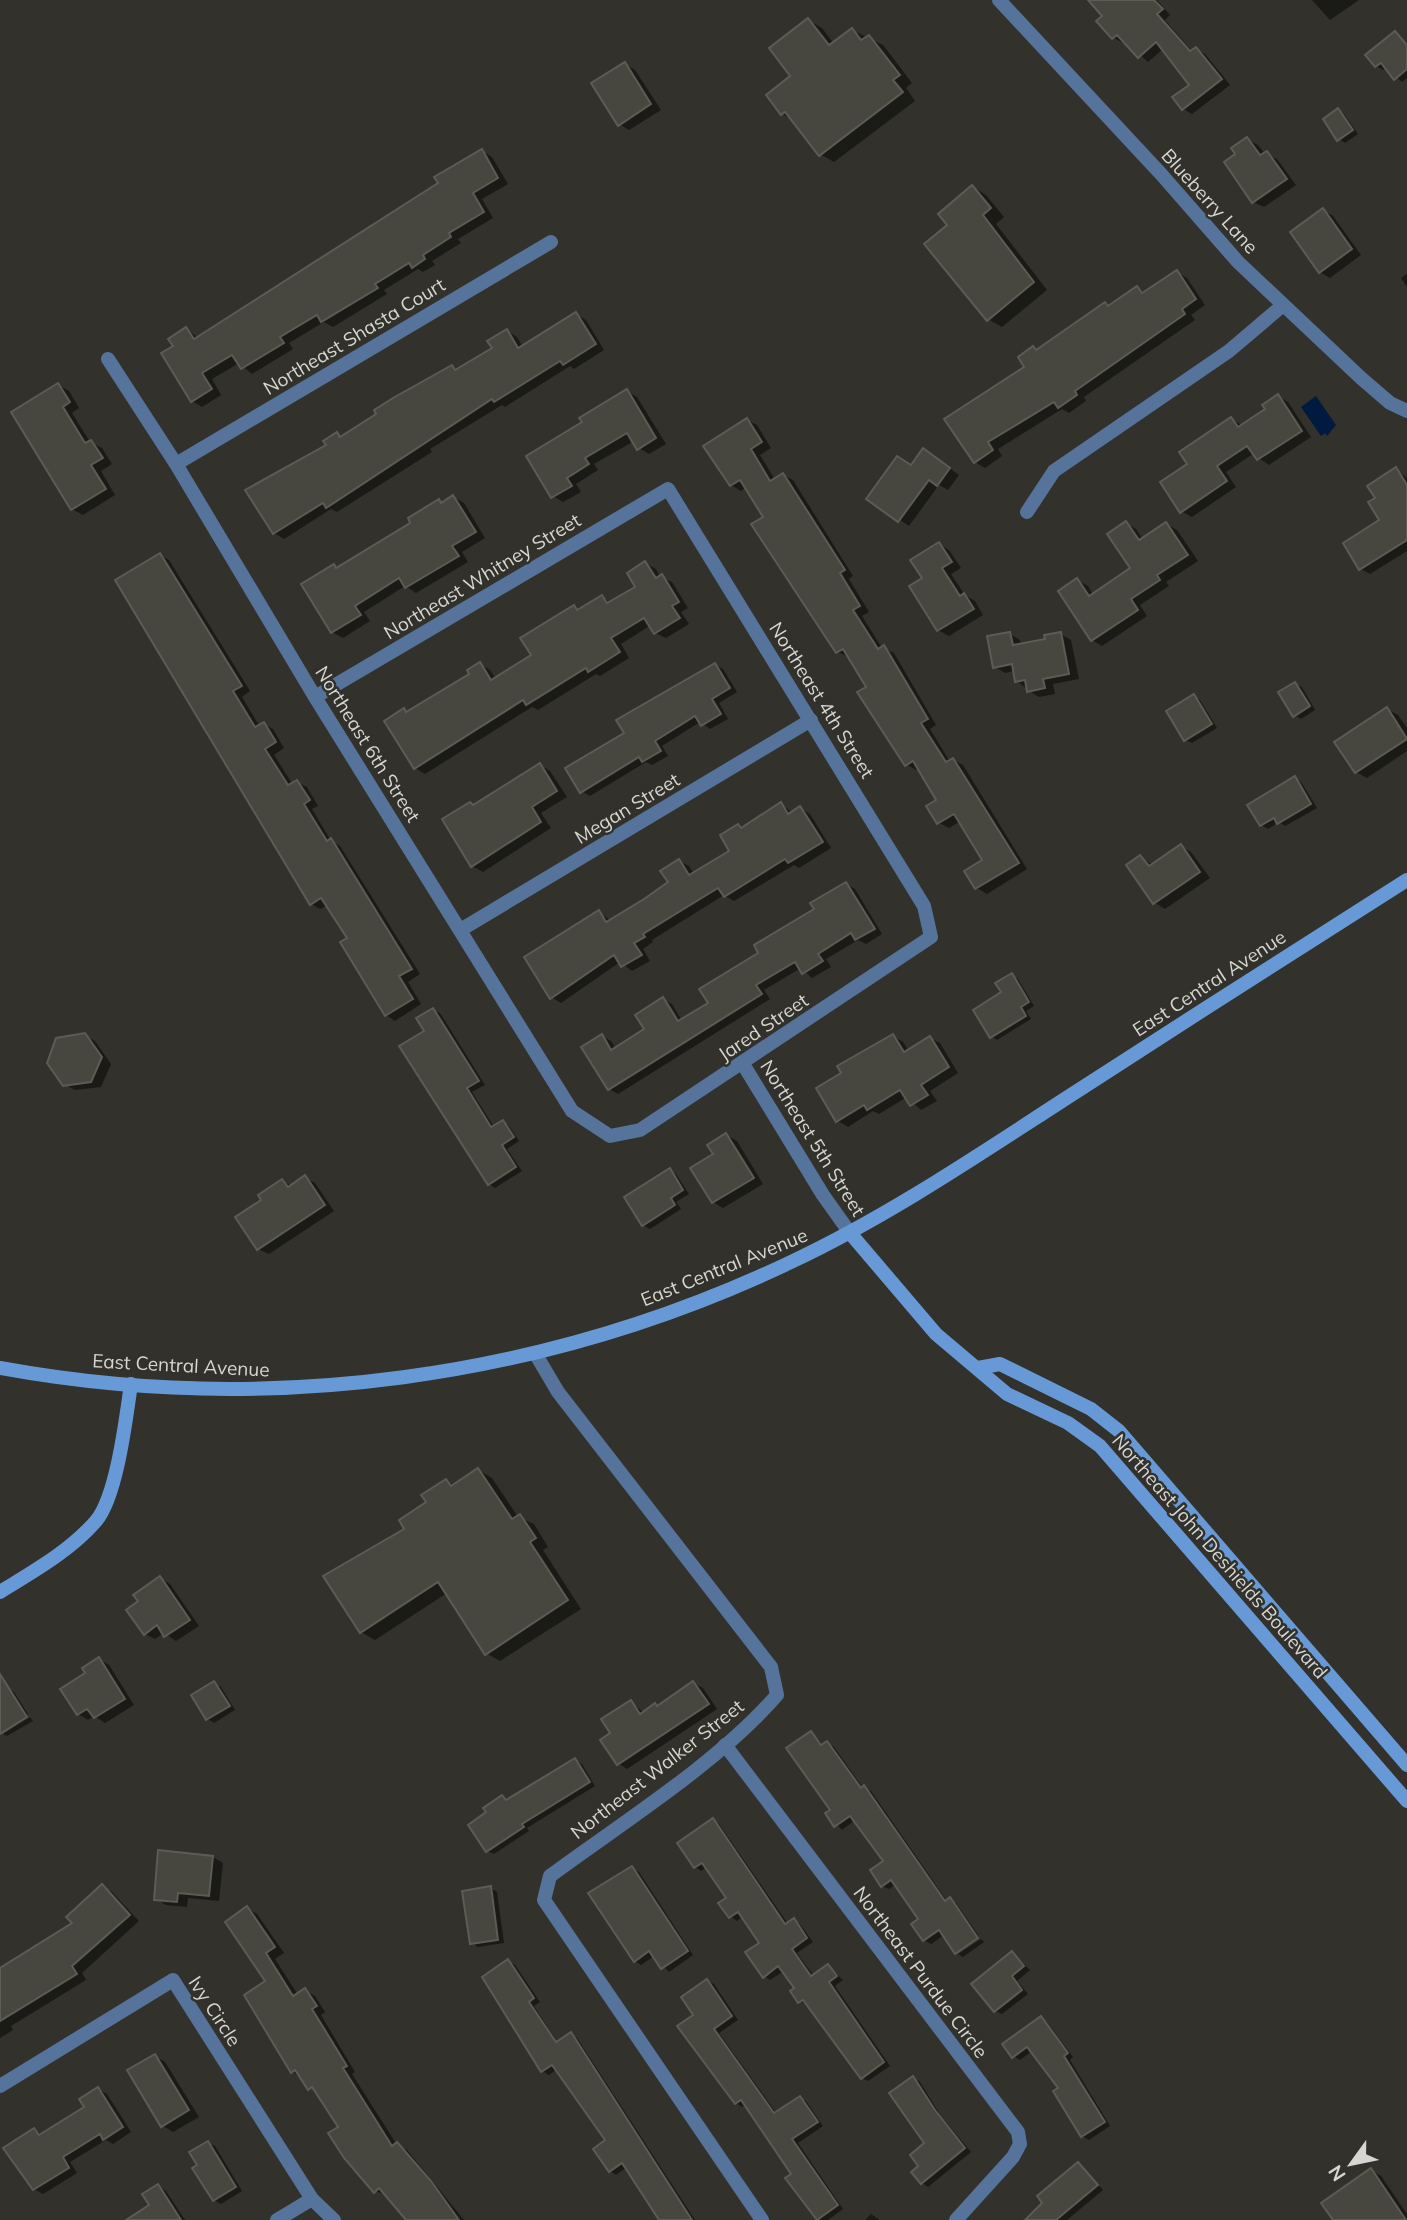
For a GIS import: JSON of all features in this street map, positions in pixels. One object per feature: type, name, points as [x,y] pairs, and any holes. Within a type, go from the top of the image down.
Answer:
[{"type":"street","name":"Blueberry Lane","points":[[999,0],[1238,262],[1282,306],[1390,403],[1407,411]]},
{"type":"street","name":"Northeast Shasta Court","points":[[176,464],[551,242]]},
{"type":"street","points":[[1027,512],[1054,471],[1229,351],[1282,306]]},
{"type":"street","name":"Northeast 6th Street","points":[[108,359],[176,464],[315,697],[462,929],[572,1111],[610,1136]]},
{"type":"street","name":"Northeast Whitney Street","points":[[315,697],[668,489]]},
{"type":"street","name":"Northeast 4th Street","points":[[668,489],[924,906],[931,937]]},
{"type":"street","name":"Megan Street","points":[[462,929],[811,720]]},
{"type":"street","name":"East Central Avenue","points":[[0,1368],[131,1384],[211,1390],[324,1387],[456,1371],[535,1353],[623,1328],[739,1286],[850,1233],[951,1173],[1407,880]]},
{"type":"street","name":"Jared Street","points":[[610,1136],[640,1130],[931,937]]},
{"type":"street","name":"Northeast 5th Street","points":[[743,1064],[823,1195],[850,1233]]},
{"type":"street","name":"Northeast John Deshields Boulevard","points":[[850,1233],[936,1334],[1007,1394],[1068,1423],[1100,1446],[1407,1801]]},
{"type":"street","name":"Northeast Walker Street","points":[[535,1353],[558,1392],[771,1667],[777,1695],[757,1718],[550,1876],[544,1900],[762,2220]]},
{"type":"street","name":"Northeast John Deshields Boulevard","points":[[978,1368],[1000,1364],[1091,1409],[1119,1431],[1407,1765]]},
{"type":"street","points":[[0,1592],[55,1558],[98,1519],[116,1472],[131,1384]]},
{"type":"street","name":"Northeast Purdue Circle","points":[[725,1745],[1018,2132],[1020,2144],[1013,2157],[956,2220]]},
{"type":"street","name":"Ivy Circle","points":[[0,2086],[173,1980],[312,2199]]},
{"type":"street","points":[[277,2220],[312,2199],[334,2220]]},
{"type":"water","points":[[1316,396],[1336,425],[1327,436],[1325,433],[1321,436],[1301,407]]},
{"type":"building","points":[[1088,0],[1154,0],[1163,9],[1157,14],[1190,51],[1196,47],[1222,79],[1182,110],[1172,97],[1189,85],[1156,42],[1138,58],[1117,35],[1112,39],[1096,21],[1102,16]]},
{"type":"building","points":[[808,18],[829,45],[852,28],[861,40],[869,35],[900,75],[893,80],[903,92],[819,156],[785,112],[781,115],[766,95],[790,76],[769,48]]},
{"type":"building","points":[[1395,31],[1407,45],[1407,69],[1394,80],[1381,63],[1375,67],[1365,55]]},
{"type":"building","points":[[625,62],[651,104],[618,126],[591,83]]},
{"type":"building","points":[[1338,108],[1353,130],[1337,141],[1323,119]]},
{"type":"building","points":[[1247,137],[1260,155],[1267,151],[1287,179],[1252,203],[1224,162],[1235,154],[1231,148]]},
{"type":"building","points":[[482,149],[498,178],[473,193],[484,212],[449,233],[451,237],[423,255],[425,259],[412,268],[409,263],[375,284],[378,288],[321,322],[317,315],[280,337],[284,343],[241,369],[232,355],[202,373],[212,389],[191,402],[161,353],[173,346],[168,339],[186,327],[194,339],[438,183],[434,177]]},
{"type":"building","points":[[972,185],[991,208],[983,215],[1034,282],[987,321],[924,244],[947,225],[938,214]]},
{"type":"building","points":[[1323,208],[1352,249],[1319,273],[1290,232]]},
{"type":"building","points":[[1177,270],[1196,299],[1182,309],[1185,314],[1075,391],[1077,395],[1058,408],[1054,402],[988,442],[993,450],[974,463],[944,419],[1024,367],[1018,357],[1033,346],[1036,350],[1105,302],[1108,306],[1137,286],[1142,293]]},
{"type":"building","points":[[576,312],[596,344],[563,365],[560,361],[494,402],[492,399],[326,508],[323,503],[273,534],[245,490],[326,445],[323,441],[337,432],[340,437],[376,414],[374,410],[393,398],[452,365],[455,370],[492,348],[487,341],[507,329],[518,348]]},
{"type":"building","points":[[58,383],[70,402],[63,407],[85,443],[91,440],[103,458],[91,465],[106,489],[71,510],[11,412]]},
{"type":"building","points":[[627,389],[656,438],[637,450],[627,433],[585,458],[589,464],[567,478],[572,486],[551,498],[526,456],[582,422],[579,418]]},
{"type":"building","points":[[1278,394],[1302,431],[1257,460],[1247,446],[1217,466],[1227,481],[1180,513],[1160,482],[1187,464],[1179,452],[1231,417],[1238,427],[1265,409],[1262,405]]},
{"type":"building","points":[[747,418],[762,442],[751,449],[770,481],[783,473],[845,570],[840,573],[860,606],[853,610],[878,649],[884,645],[928,719],[921,723],[946,762],[953,758],[1019,863],[975,889],[964,871],[982,860],[954,814],[937,824],[926,806],[936,800],[913,761],[905,766],[857,692],[866,687],[843,649],[836,653],[751,524],[763,517],[740,480],[730,486],[703,446]]},
{"type":"building","points":[[923,448],[950,468],[937,486],[929,480],[898,522],[866,499],[897,456],[911,465]]},
{"type":"building","points":[[1396,467],[1407,485],[1407,540],[1359,570],[1343,543],[1379,520],[1368,502],[1375,498],[1367,486]]},
{"type":"building","points":[[453,495],[476,532],[452,546],[459,556],[405,588],[399,578],[355,606],[361,615],[331,633],[301,584],[334,564],[336,568],[410,523],[408,518],[439,499],[441,503]]},
{"type":"building","points":[[1126,521],[1139,540],[1166,522],[1188,555],[1157,575],[1160,580],[1131,599],[1138,610],[1091,641],[1058,591],[1077,578],[1089,596],[1130,568],[1107,534]]},
{"type":"building","points":[[939,542],[952,562],[942,568],[960,596],[964,593],[974,609],[937,631],[909,586],[922,578],[910,560]]},
{"type":"building","points":[[160,553],[242,686],[233,691],[255,727],[264,722],[276,742],[265,749],[288,785],[297,780],[310,800],[304,804],[327,841],[331,838],[412,969],[399,976],[413,999],[385,1016],[340,942],[347,938],[321,898],[310,905],[115,580]]},
{"type":"building","points":[[645,561],[656,578],[662,574],[679,602],[672,606],[680,618],[654,634],[644,618],[611,638],[620,652],[588,672],[586,668],[526,705],[523,700],[414,769],[384,721],[404,708],[406,712],[469,674],[467,670],[480,662],[491,680],[531,655],[520,638],[574,605],[577,610],[602,595],[607,603],[635,587],[627,573]]},
{"type":"building","points":[[1010,632],[1013,645],[1045,639],[1044,635],[1061,632],[1069,674],[1043,679],[1045,688],[1027,692],[1025,680],[1015,682],[1012,664],[993,668],[987,636]]},
{"type":"building","points":[[715,663],[730,688],[712,699],[721,714],[701,726],[695,716],[655,741],[661,751],[642,762],[639,757],[580,793],[565,768],[624,733],[616,720]]},
{"type":"building","points":[[1295,682],[1310,706],[1293,717],[1278,692]]},
{"type":"building","points":[[1194,694],[1212,724],[1184,741],[1166,711]]},
{"type":"building","points":[[1387,707],[1407,739],[1355,773],[1334,742]]},
{"type":"building","points":[[540,763],[557,791],[532,807],[541,822],[471,867],[442,819],[470,802],[473,805]]},
{"type":"building","points":[[1295,776],[1311,804],[1277,824],[1274,818],[1260,826],[1247,805]]},
{"type":"building","points":[[781,802],[788,814],[800,806],[823,842],[788,863],[785,859],[724,897],[718,888],[643,934],[645,937],[634,943],[642,955],[621,967],[614,955],[550,999],[524,957],[599,910],[606,922],[644,899],[668,882],[660,871],[679,859],[689,875],[729,851],[720,835],[738,824],[741,828]]},
{"type":"building","points":[[1181,844],[1200,872],[1153,904],[1126,865],[1140,855],[1149,866]]},
{"type":"building","points":[[846,882],[875,929],[855,940],[851,933],[818,954],[823,961],[802,974],[795,962],[756,985],[762,994],[608,1090],[581,1047],[602,1034],[611,1050],[644,1029],[635,1015],[663,997],[678,1021],[708,1003],[699,989],[758,953],[754,945],[814,909],[810,903]]},
{"type":"building","points":[[1012,973],[1029,1002],[1021,1007],[1026,1016],[990,1038],[973,1010],[1001,992],[995,983]]},
{"type":"building","points":[[433,1008],[479,1081],[467,1088],[491,1127],[503,1120],[514,1137],[502,1145],[516,1167],[488,1185],[399,1046],[424,1031],[416,1018]]},
{"type":"building","points":[[85,1033],[102,1057],[91,1082],[63,1086],[47,1063],[56,1038]]},
{"type":"building","points":[[893,1034],[904,1052],[930,1036],[949,1067],[921,1085],[928,1095],[910,1106],[900,1090],[867,1110],[864,1105],[836,1122],[816,1088],[841,1073],[837,1066]]},
{"type":"building","points":[[726,1133],[754,1178],[712,1203],[690,1168],[713,1154],[707,1145]]},
{"type":"building","points":[[670,1168],[683,1190],[671,1198],[675,1205],[642,1226],[624,1197]]},
{"type":"building","points":[[305,1175],[325,1205],[257,1250],[235,1217],[261,1200],[258,1195],[282,1179],[288,1187]]},
{"type":"building","points":[[478,1468],[512,1519],[520,1514],[536,1538],[530,1542],[568,1600],[485,1655],[438,1582],[360,1633],[323,1576],[404,1529],[399,1520],[426,1502],[421,1495],[446,1479],[451,1486]]},
{"type":"building","points":[[160,1576],[190,1620],[164,1637],[157,1625],[144,1635],[126,1610],[138,1601],[133,1595]]},
{"type":"building","points":[[99,1657],[125,1699],[94,1718],[87,1709],[77,1715],[60,1689],[85,1673],[82,1668]]},
{"type":"building","points":[[0,1674],[27,1717],[0,1734]]},
{"type":"building","points":[[214,1681],[230,1706],[206,1720],[191,1695]]},
{"type":"building","points":[[693,1681],[709,1704],[617,1765],[600,1740],[610,1733],[601,1719],[631,1700],[640,1714],[655,1703],[657,1706]]},
{"type":"building","points":[[811,1731],[821,1745],[827,1741],[861,1788],[864,1785],[945,1901],[950,1897],[978,1938],[955,1954],[939,1930],[923,1941],[911,1924],[918,1919],[891,1880],[881,1887],[870,1870],[883,1861],[850,1816],[834,1827],[825,1813],[830,1810],[786,1748]]},
{"type":"building","points":[[575,1758],[590,1782],[522,1824],[524,1827],[486,1852],[468,1825],[486,1812],[483,1808],[502,1795],[506,1800]]},
{"type":"building","points":[[713,1818],[785,1924],[794,1918],[807,1938],[792,1949],[811,1976],[828,1964],[837,1976],[829,1982],[884,2062],[861,2079],[803,2000],[798,2003],[790,1991],[794,1988],[778,1966],[763,1978],[745,1952],[759,1943],[738,1912],[729,1918],[718,1903],[726,1898],[702,1863],[694,1868],[677,1843]]},
{"type":"building","points":[[158,1850],[213,1856],[209,1896],[178,1893],[177,1902],[154,1900]]},
{"type":"building","points":[[632,1866],[688,1951],[661,1969],[649,1951],[634,1962],[588,1893]]},
{"type":"building","points":[[102,1884],[130,1915],[72,1966],[77,1974],[0,2021],[0,1968],[72,1923],[66,1917]]},
{"type":"building","points":[[491,1886],[498,1940],[470,1944],[462,1891]]},
{"type":"building","points":[[247,1906],[275,1947],[266,1953],[293,1996],[305,1988],[317,2006],[312,2009],[347,2066],[343,2068],[392,2146],[397,2142],[431,2181],[459,2220],[406,2220],[379,2188],[374,2193],[344,2158],[328,2133],[338,2127],[312,2087],[308,2090],[295,2070],[291,2073],[244,1995],[265,1981],[225,1922]]},
{"type":"building","points":[[1012,1951],[1024,1966],[1012,1976],[1022,1990],[994,2012],[971,1984]]},
{"type":"building","points":[[508,1959],[534,1998],[529,2002],[556,2042],[571,2032],[692,2220],[659,2220],[622,2163],[609,2172],[593,2149],[605,2140],[552,2065],[541,2072],[482,1977]]},
{"type":"building","points":[[707,1979],[732,2016],[714,2029],[774,2113],[800,2096],[818,2122],[792,2139],[838,2205],[817,2220],[785,2178],[791,2174],[741,2100],[735,2104],[677,2026],[693,2015],[681,1997]]},
{"type":"building","points":[[1041,2016],[1068,2053],[1064,2056],[1105,2122],[1081,2137],[1053,2091],[1058,2088],[1027,2047],[1012,2058],[1002,2044]]},
{"type":"building","points":[[155,2054],[189,2110],[161,2127],[127,2070]]},
{"type":"building","points":[[913,2076],[965,2148],[921,2184],[911,2172],[918,2166],[910,2155],[924,2143],[889,2093]]},
{"type":"building","points":[[98,2087],[123,2127],[103,2140],[100,2134],[63,2157],[69,2168],[33,2190],[3,2148],[34,2128],[39,2135],[84,2107],[79,2099]]},
{"type":"building","points":[[208,2141],[236,2187],[213,2201],[192,2168],[197,2165],[189,2152]]},
{"type":"building","points":[[1078,2162],[1098,2185],[1056,2220],[1025,2220],[1042,2203],[1037,2196]]},
{"type":"building","points":[[1371,2168],[1406,2220],[1333,2220],[1321,2203]]},
{"type":"building","points":[[158,2184],[181,2220],[126,2220],[149,2205],[142,2194]]}]
